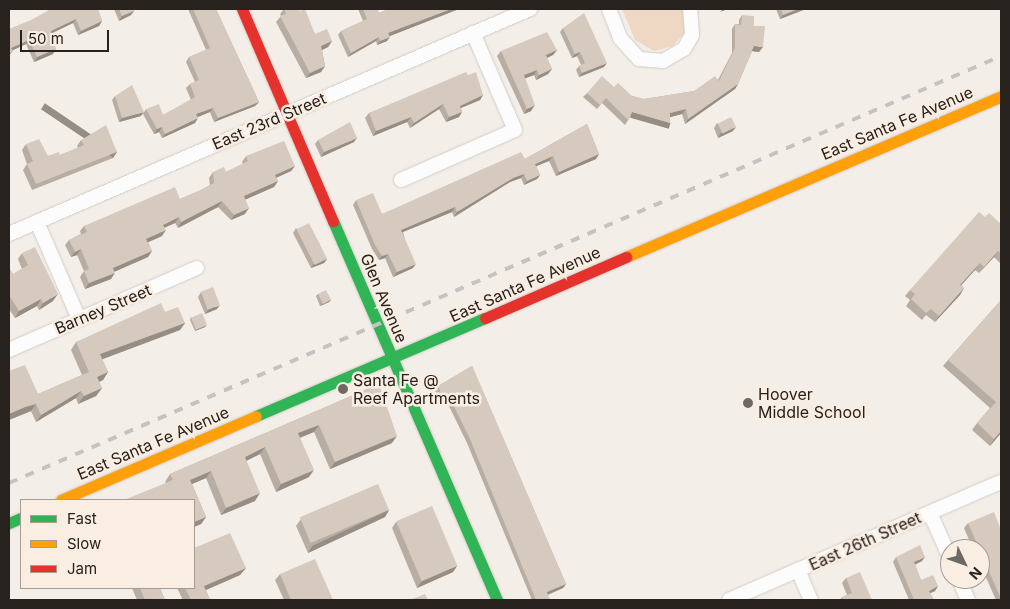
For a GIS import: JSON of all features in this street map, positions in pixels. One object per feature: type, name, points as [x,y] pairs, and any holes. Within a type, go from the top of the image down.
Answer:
[{"type":"street","name":"Glen Avenue","points":[[242,9],[497,600]]},
{"type":"street","name":"East 23rd Street","points":[[9,234],[530,9]]},
{"type":"street","points":[[609,9],[620,38],[639,59],[662,61],[684,49],[692,35],[690,9]]},
{"type":"street","points":[[401,180],[515,130],[473,33]]},
{"type":"street","name":"East Santa Fe Avenue","points":[[63,499],[393,360],[1001,96]]},
{"type":"street","points":[[37,222],[79,319]]},
{"type":"street","name":"Barney Street","points":[[9,350],[197,268]]},
{"type":"street","name":"East 26th Street","points":[[729,600],[1001,482]]},
{"type":"street","points":[[930,513],[942,539]]},
{"type":"street","points":[[798,570],[811,600]]},
{"type":"shaded area","points":[[622,9],[684,9],[686,31],[673,46],[654,51],[635,40]]},
{"type":"building","points":[[51,9],[98,9],[102,21],[81,31],[76,19],[51,31],[56,49],[37,57],[29,40],[11,48],[13,51],[9,53],[9,29]]},
{"type":"building","points":[[119,9],[133,9],[134,11],[122,16]]},
{"type":"building","points":[[193,9],[216,9],[259,102],[218,118],[213,108],[196,114],[198,118],[165,134],[162,127],[157,129],[146,109],[159,104],[163,115],[195,97],[190,84],[199,80],[189,57],[210,48]]},
{"type":"building","points":[[284,9],[298,9],[300,11],[305,9],[315,34],[327,29],[332,41],[321,46],[325,66],[310,73],[280,16],[286,14]]},
{"type":"building","points":[[363,9],[377,9],[379,13],[389,9],[451,9],[388,33],[390,37],[380,41],[379,37],[351,53],[341,31],[367,19]]},
{"type":"building","points":[[781,9],[798,9],[783,15]]},
{"type":"building","points":[[584,13],[607,63],[582,73],[579,66],[585,63],[580,52],[575,54],[563,28]]},
{"type":"building","points":[[742,15],[754,16],[754,26],[765,26],[763,47],[754,46],[738,84],[688,119],[686,109],[670,113],[670,123],[632,112],[628,120],[606,98],[600,105],[587,93],[602,76],[614,87],[618,83],[632,96],[644,99],[694,91],[715,76],[719,81],[735,48],[735,24],[741,25]]},
{"type":"building","points":[[547,32],[557,50],[546,55],[552,69],[539,75],[537,70],[524,75],[535,105],[527,109],[501,51]]},
{"type":"building","points":[[466,72],[468,75],[476,72],[483,95],[460,106],[462,112],[449,117],[443,104],[414,123],[411,117],[376,131],[369,113]]},
{"type":"building","points":[[132,85],[144,112],[122,118],[115,96]]},
{"type":"building","points":[[731,117],[736,127],[723,134],[718,124]]},
{"type":"building","points":[[350,122],[357,138],[324,152],[318,140]]},
{"type":"building","points":[[587,124],[599,154],[559,172],[553,156],[535,164],[540,175],[527,181],[524,174],[513,178],[457,212],[455,207],[401,230],[416,264],[397,272],[388,254],[382,256],[375,245],[356,200],[373,193],[382,214],[521,152],[525,159]]},
{"type":"building","points":[[106,125],[117,152],[36,184],[27,164],[33,161],[26,144],[39,139],[48,156],[59,152],[60,155],[84,145],[81,140]]},
{"type":"building","points":[[284,141],[295,166],[275,175],[278,181],[244,196],[249,208],[234,215],[222,201],[181,222],[179,217],[163,225],[166,230],[146,239],[152,251],[113,268],[115,273],[89,283],[84,271],[89,269],[81,249],[75,252],[69,240],[87,232],[84,226],[175,187],[180,199],[214,183],[213,172],[224,167],[226,172],[248,161],[246,156]]},
{"type":"building","points":[[979,212],[985,217],[989,213],[1001,224],[1001,253],[998,251],[984,267],[980,263],[960,285],[964,288],[939,316],[931,309],[926,313],[911,299],[915,294],[910,290]]},
{"type":"building","points":[[309,223],[327,259],[315,265],[297,229]]},
{"type":"building","points":[[35,247],[58,294],[43,303],[41,299],[19,311],[9,295],[9,268],[13,274],[28,265],[22,253]]},
{"type":"building","points":[[213,287],[220,305],[208,309],[201,292]]},
{"type":"building","points":[[326,290],[331,300],[323,304],[318,294]]},
{"type":"building","points":[[1001,300],[1001,431],[994,439],[977,423],[996,402],[948,360]]},
{"type":"building","points":[[161,303],[165,312],[178,307],[185,323],[100,354],[108,372],[97,377],[102,388],[84,396],[81,391],[41,415],[36,404],[9,414],[9,371],[25,365],[38,394],[89,372],[76,342]]},
{"type":"building","points":[[202,313],[207,325],[196,330],[191,318]]},
{"type":"building","points":[[472,366],[566,584],[547,592],[550,600],[536,600],[470,439],[449,396],[443,399],[438,386]]},
{"type":"building","points":[[379,384],[397,436],[335,462],[319,425],[298,433],[314,470],[281,484],[265,447],[245,457],[260,493],[226,508],[211,471],[190,480],[206,517],[195,522],[195,499],[126,499],[173,480],[170,474]]},
{"type":"building","points":[[378,484],[389,510],[311,543],[300,517]]},
{"type":"building","points":[[432,506],[457,566],[421,581],[396,521]]},
{"type":"building","points":[[994,512],[1001,530],[1001,599],[990,574],[990,539],[975,539],[968,523]]},
{"type":"building","points":[[230,533],[246,568],[204,586],[210,600],[191,600],[186,589],[195,589],[195,548]]},
{"type":"building","points":[[920,545],[925,557],[914,562],[921,580],[933,575],[938,586],[929,591],[934,600],[914,600],[896,557]]},
{"type":"building","points":[[315,559],[333,600],[291,600],[280,574]]},
{"type":"building","points":[[860,572],[872,600],[843,600],[842,597],[852,593],[846,578]]},
{"type":"building","points":[[140,589],[160,589],[165,600],[145,600]]},
{"type":"building","points":[[425,594],[428,600],[410,600]]},
{"type":"railway","points":[[9,483],[1001,56]]},
{"type":"traffic: fast","points":[[333,221],[497,600]]},
{"type":"traffic: fast","points":[[256,416],[485,318]]},
{"type":"traffic: fast","points":[[9,523],[20,518]]},
{"type":"traffic: slow","points":[[626,257],[1001,96]]},
{"type":"traffic: slow","points":[[63,499],[256,416]]},
{"type":"traffic: jam","points":[[242,9],[333,221]]},
{"type":"traffic: jam","points":[[485,318],[626,257]]},
{"type":"place","name":"Santa Fe @ Reef Apartments","points":[[343,389]]},
{"type":"place","name":"Hoover Middle School","points":[[748,403]]}]
